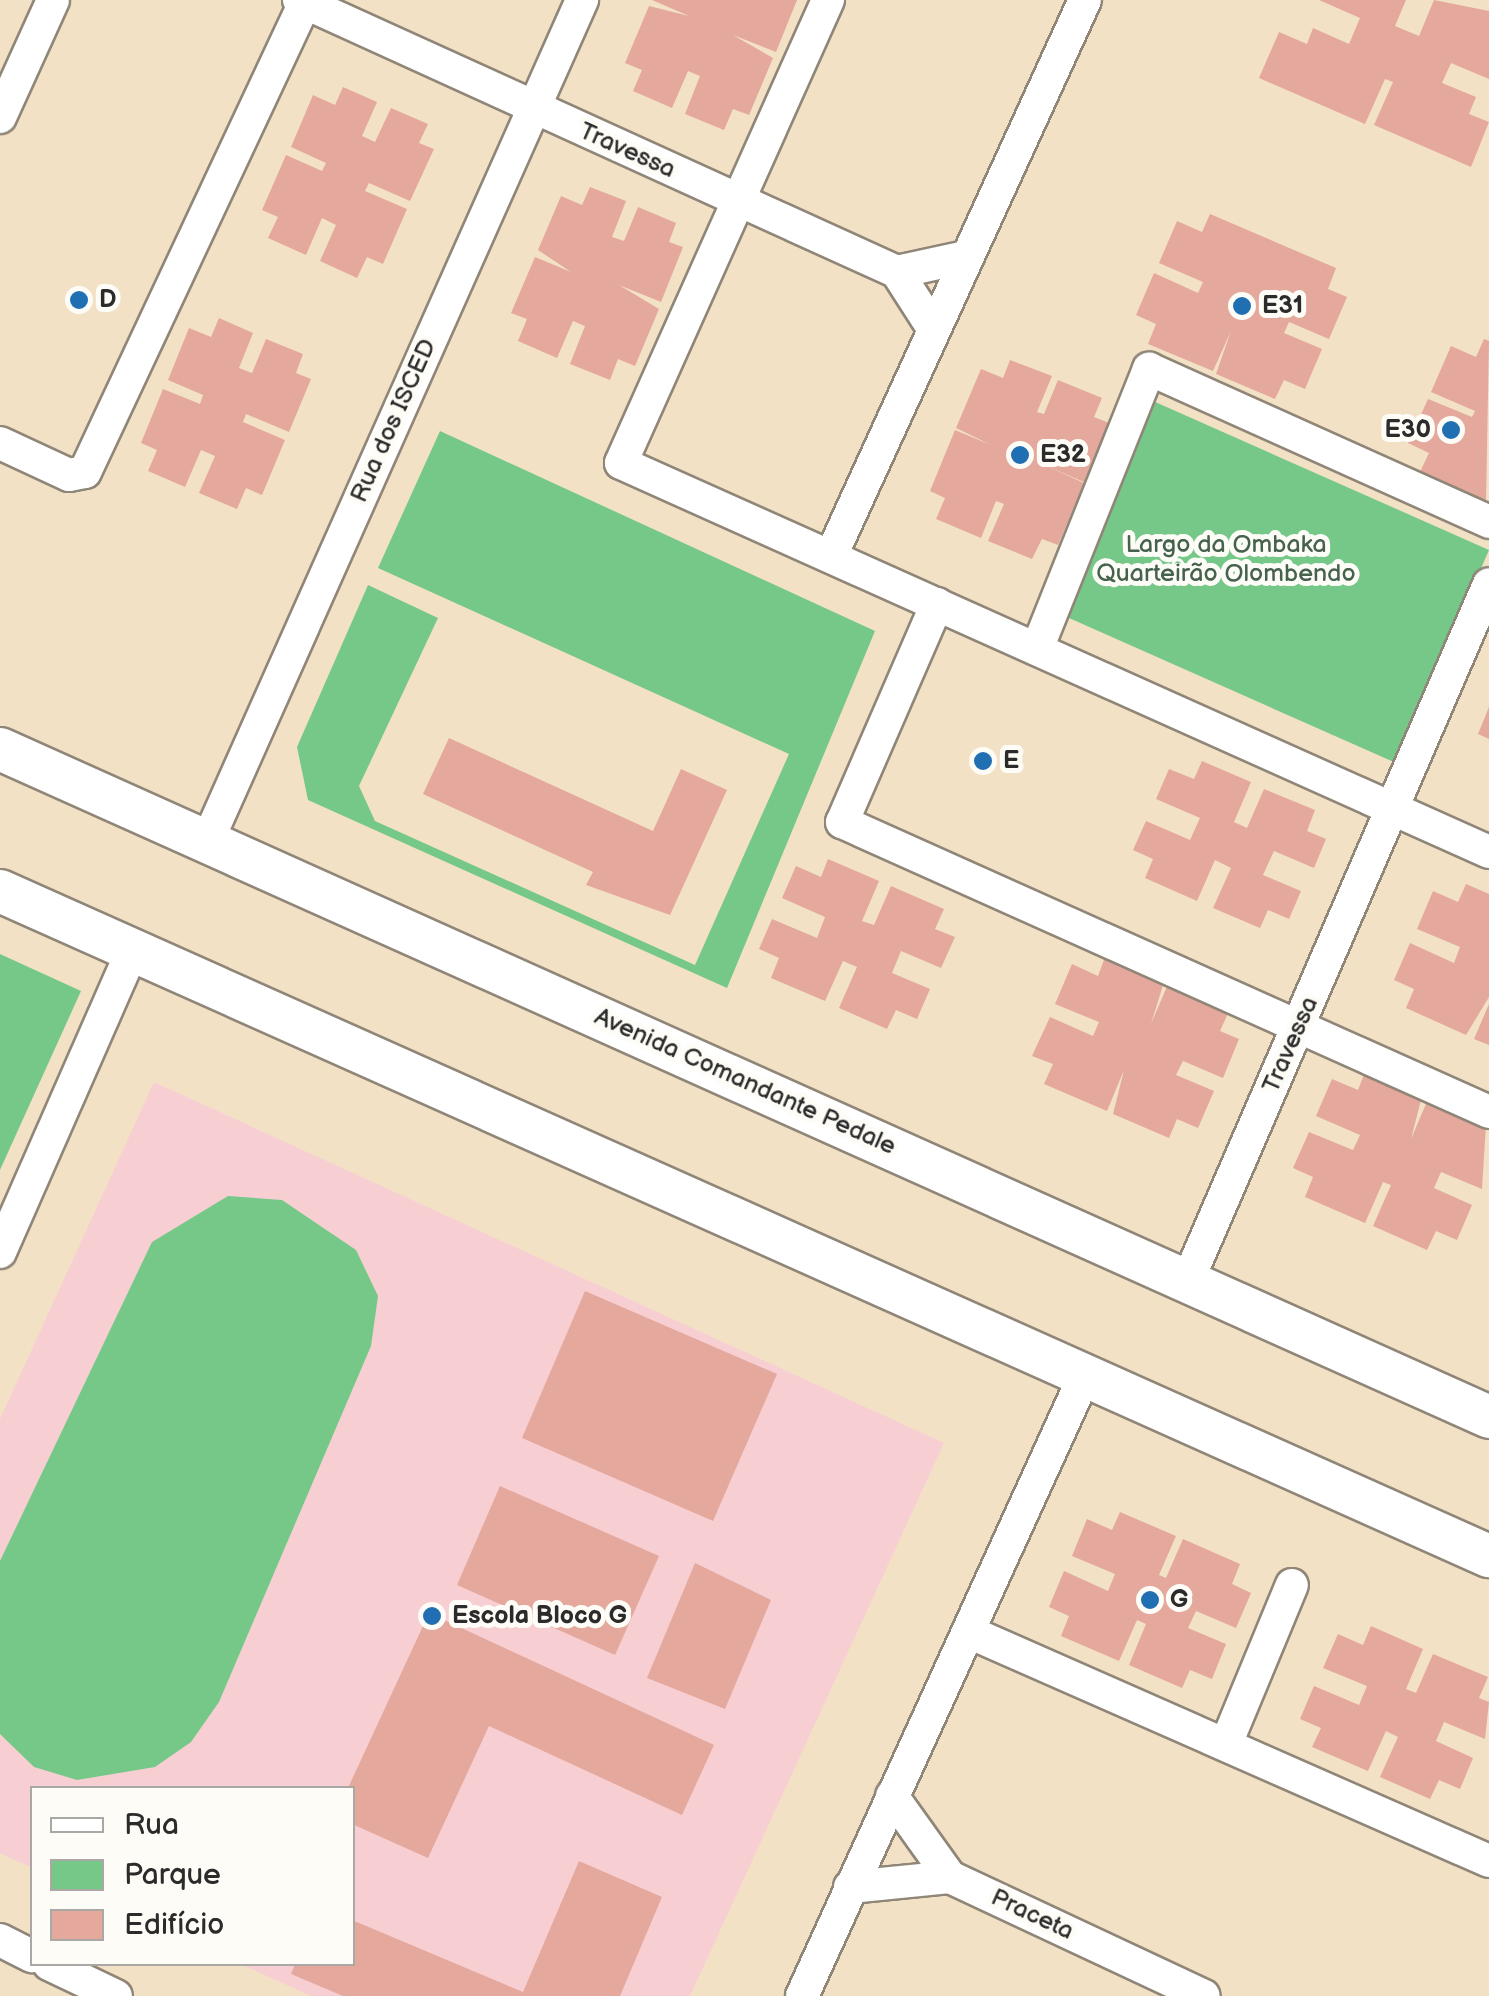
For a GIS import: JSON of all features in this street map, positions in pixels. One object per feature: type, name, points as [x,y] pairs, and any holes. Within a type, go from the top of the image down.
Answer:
[{"type":"street","points":[[0,117],[53,0]]},
{"type":"street","name":"Rua dos ISCED","points":[[207,842],[582,0]]},
{"type":"street","points":[[828,0],[621,462],[1489,852]]},
{"type":"street","points":[[831,556],[961,258],[1085,0]]},
{"type":"street","points":[[0,444],[69,474],[85,472],[303,1]]},
{"type":"street","name":"Travessa","points":[[303,1],[533,110],[897,272]]},
{"type":"street","points":[[931,325],[897,272],[961,258]]},
{"type":"street","points":[[1036,649],[1149,368],[1489,522]]},
{"type":"street","name":"Travessa","points":[[1188,1280],[1395,810],[1489,584]]},
{"type":"street","points":[[937,604],[842,822],[1489,1112]]},
{"type":"street","name":"Avenida Comandante Pedale","points":[[0,749],[1489,1416]]},
{"type":"street","points":[[0,891],[1489,1556]]},
{"type":"street","points":[[0,1252],[132,952]]},
{"type":"street","points":[[802,1996],[1085,1375]]},
{"type":"street","points":[[1226,1744],[1292,1585]]},
{"type":"street","points":[[969,1632],[1488,1858]]},
{"type":"street","name":"Praceta","points":[[892,1796],[950,1877],[1159,1986],[1204,1996]]},
{"type":"street","points":[[850,1886],[950,1877]]},
{"type":"street","points":[[0,1940],[30,1955]]},
{"type":"street","points":[[52,1966],[116,1996]]},
{"type":"shaded area","name":"Escola Bloco G","points":[[154,1082],[944,1443],[690,1996],[311,1996],[244,1966],[355,1966],[355,1786],[30,1786],[30,1867],[0,1853],[0,1419]]},
{"type":"green space","name":"Largo da Ombaka Quarteirão Olombendo","points":[[1153,401],[1489,550],[1396,763],[1060,614]]},
{"type":"green space","points":[[440,431],[875,631],[727,988],[308,800],[297,747],[368,585],[438,618],[359,786],[375,821],[695,965],[789,754],[378,568]]},
{"type":"green space","points":[[0,954],[81,991],[0,1170]]},
{"type":"green space","points":[[228,1196],[282,1200],[356,1250],[378,1296],[371,1346],[219,1702],[191,1742],[155,1767],[77,1780],[34,1767],[0,1734],[0,1561],[152,1242]]},
{"type":"building","points":[[652,0],[797,0],[776,52],[733,35],[773,58],[749,115],[733,109],[724,130],[685,114],[700,76],[688,71],[672,108],[633,91],[642,70],[625,63],[649,6],[689,16]]},
{"type":"building","points":[[1319,0],[1406,0],[1395,26],[1419,36],[1434,0],[1489,11],[1489,79],[1451,63],[1442,83],[1476,97],[1469,114],[1489,122],[1471,167],[1374,125],[1393,82],[1385,79],[1365,124],[1259,78],[1279,32],[1307,44],[1313,28],[1349,44],[1360,18]]},
{"type":"building","points":[[343,87],[377,102],[362,136],[375,142],[391,108],[428,124],[419,143],[434,149],[410,201],[369,183],[365,191],[407,209],[383,264],[367,257],[357,278],[320,261],[336,225],[322,218],[306,255],[268,238],[278,217],[262,210],[286,155],[322,171],[326,163],[291,147],[313,95],[335,105]]},
{"type":"building","points":[[590,187],[626,201],[612,237],[624,241],[638,207],[676,223],[669,242],[683,247],[661,302],[619,285],[659,309],[635,366],[618,359],[610,380],[570,364],[585,326],[573,321],[557,358],[518,341],[527,319],[511,313],[535,257],[571,272],[538,250],[561,196],[582,205]]},
{"type":"building","name":"E31","points":[[1210,214],[1336,268],[1328,289],[1347,297],[1329,339],[1289,322],[1284,333],[1322,349],[1305,389],[1284,380],[1275,399],[1216,374],[1231,331],[1213,371],[1148,344],[1156,324],[1136,315],[1154,273],[1198,293],[1203,282],[1159,263],[1177,221],[1202,232]]},
{"type":"building","points":[[219,318],[253,333],[239,368],[252,373],[266,339],[303,354],[296,373],[311,379],[289,432],[246,414],[243,422],[285,440],[262,495],[246,488],[237,509],[199,493],[215,456],[201,450],[185,487],[148,471],[157,450],[141,443],[163,389],[200,404],[203,395],[168,380],[189,328],[211,337]]},
{"type":"building","name":"E30","points":[[1484,339],[1489,341],[1486,501],[1420,472],[1429,453],[1408,443],[1428,399],[1472,417],[1475,411],[1431,392],[1451,346],[1476,357]]},
{"type":"building","name":"E32","points":[[1010,360],[1052,376],[1037,412],[1044,414],[1058,380],[1102,398],[1094,417],[1109,423],[1084,482],[1042,464],[1084,483],[1058,545],[1042,539],[1032,559],[988,541],[1004,504],[996,501],[981,538],[936,519],[945,498],[930,491],[955,430],[991,445],[956,428],[981,369],[1003,378]]},
{"type":"building","points":[[1489,707],[1489,739],[1478,734]]},
{"type":"building","points":[[449,738],[653,831],[681,769],[727,790],[670,915],[586,885],[593,872],[423,794]]},
{"type":"building","points":[[1202,761],[1251,782],[1234,822],[1247,828],[1264,789],[1315,810],[1307,831],[1326,839],[1314,868],[1274,851],[1263,875],[1301,891],[1289,919],[1268,910],[1260,928],[1213,908],[1231,868],[1215,860],[1197,901],[1145,878],[1153,859],[1133,850],[1146,821],[1190,840],[1200,818],[1156,799],[1169,769],[1194,779]]},
{"type":"building","points":[[828,859],[879,881],[862,921],[874,925],[891,886],[944,909],[935,929],[955,937],[941,968],[901,951],[892,973],[930,989],[917,1019],[896,1010],[887,1029],[839,1008],[857,967],[843,961],[825,1001],[771,978],[779,958],[759,949],[772,919],[817,938],[825,917],[782,898],[796,866],[821,877]]},
{"type":"building","points":[[1466,884],[1489,894],[1489,997],[1466,1035],[1406,1008],[1414,989],[1394,980],[1410,943],[1454,963],[1460,947],[1417,929],[1433,891],[1458,902]]},
{"type":"building","points":[[1105,957],[1164,982],[1151,1024],[1168,984],[1229,1011],[1220,1031],[1239,1039],[1223,1078],[1183,1061],[1176,1075],[1214,1091],[1198,1128],[1177,1119],[1169,1138],[1113,1114],[1124,1070],[1107,1111],[1044,1084],[1053,1064],[1032,1056],[1050,1017],[1093,1036],[1099,1022],[1055,1004],[1072,964],[1098,976]]},
{"type":"building","points":[[1489,1004],[1489,1045],[1474,1039]]},
{"type":"building","points":[[1365,1072],[1422,1096],[1411,1139],[1428,1099],[1486,1124],[1482,1189],[1441,1172],[1434,1188],[1472,1205],[1457,1240],[1436,1231],[1427,1250],[1373,1226],[1391,1185],[1383,1182],[1365,1223],[1305,1197],[1313,1177],[1293,1168],[1309,1132],[1353,1150],[1360,1135],[1316,1116],[1332,1079],[1358,1090]]},
{"type":"building","points":[[585,1291],[777,1374],[713,1521],[522,1438]]},
{"type":"building","points":[[500,1486],[659,1556],[615,1655],[457,1585]]},
{"type":"building","name":"G","points":[[1120,1512],[1176,1536],[1159,1575],[1166,1578],[1183,1539],[1240,1564],[1232,1584],[1251,1593],[1236,1628],[1196,1611],[1188,1628],[1226,1644],[1212,1679],[1190,1670],[1182,1688],[1129,1665],[1146,1624],[1137,1620],[1119,1661],[1061,1636],[1069,1616],[1049,1607],[1064,1571],[1108,1591],[1115,1574],[1072,1556],[1087,1519],[1112,1530]]},
{"type":"building","points":[[695,1563],[771,1600],[725,1709],[647,1678]]},
{"type":"building","points":[[429,1613],[714,1745],[682,1815],[489,1726],[428,1858],[355,1825],[355,1786],[349,1786]]},
{"type":"building","points":[[1371,1626],[1423,1649],[1406,1689],[1416,1693],[1433,1654],[1488,1677],[1479,1698],[1489,1702],[1485,1739],[1444,1722],[1436,1741],[1473,1758],[1460,1789],[1439,1780],[1430,1799],[1380,1777],[1398,1737],[1386,1731],[1368,1771],[1312,1747],[1321,1728],[1300,1719],[1314,1686],[1359,1705],[1367,1686],[1323,1668],[1338,1634],[1363,1645]]},
{"type":"building","points":[[579,1861],[662,1897],[620,1996],[343,1996],[291,1974],[294,1966],[355,1966],[355,1921],[523,1992]]},
{"type":"place","name":"D","points":[[79,300]]},
{"type":"place","name":"E31","points":[[1242,306]]},
{"type":"place","name":"E30","points":[[1451,430]]},
{"type":"place","name":"E32","points":[[1020,455]]},
{"type":"place","name":"E","points":[[983,761]]},
{"type":"place","name":"G","points":[[1150,1600]]},
{"type":"place","name":"Escola Bloco G","points":[[432,1616]]}]
